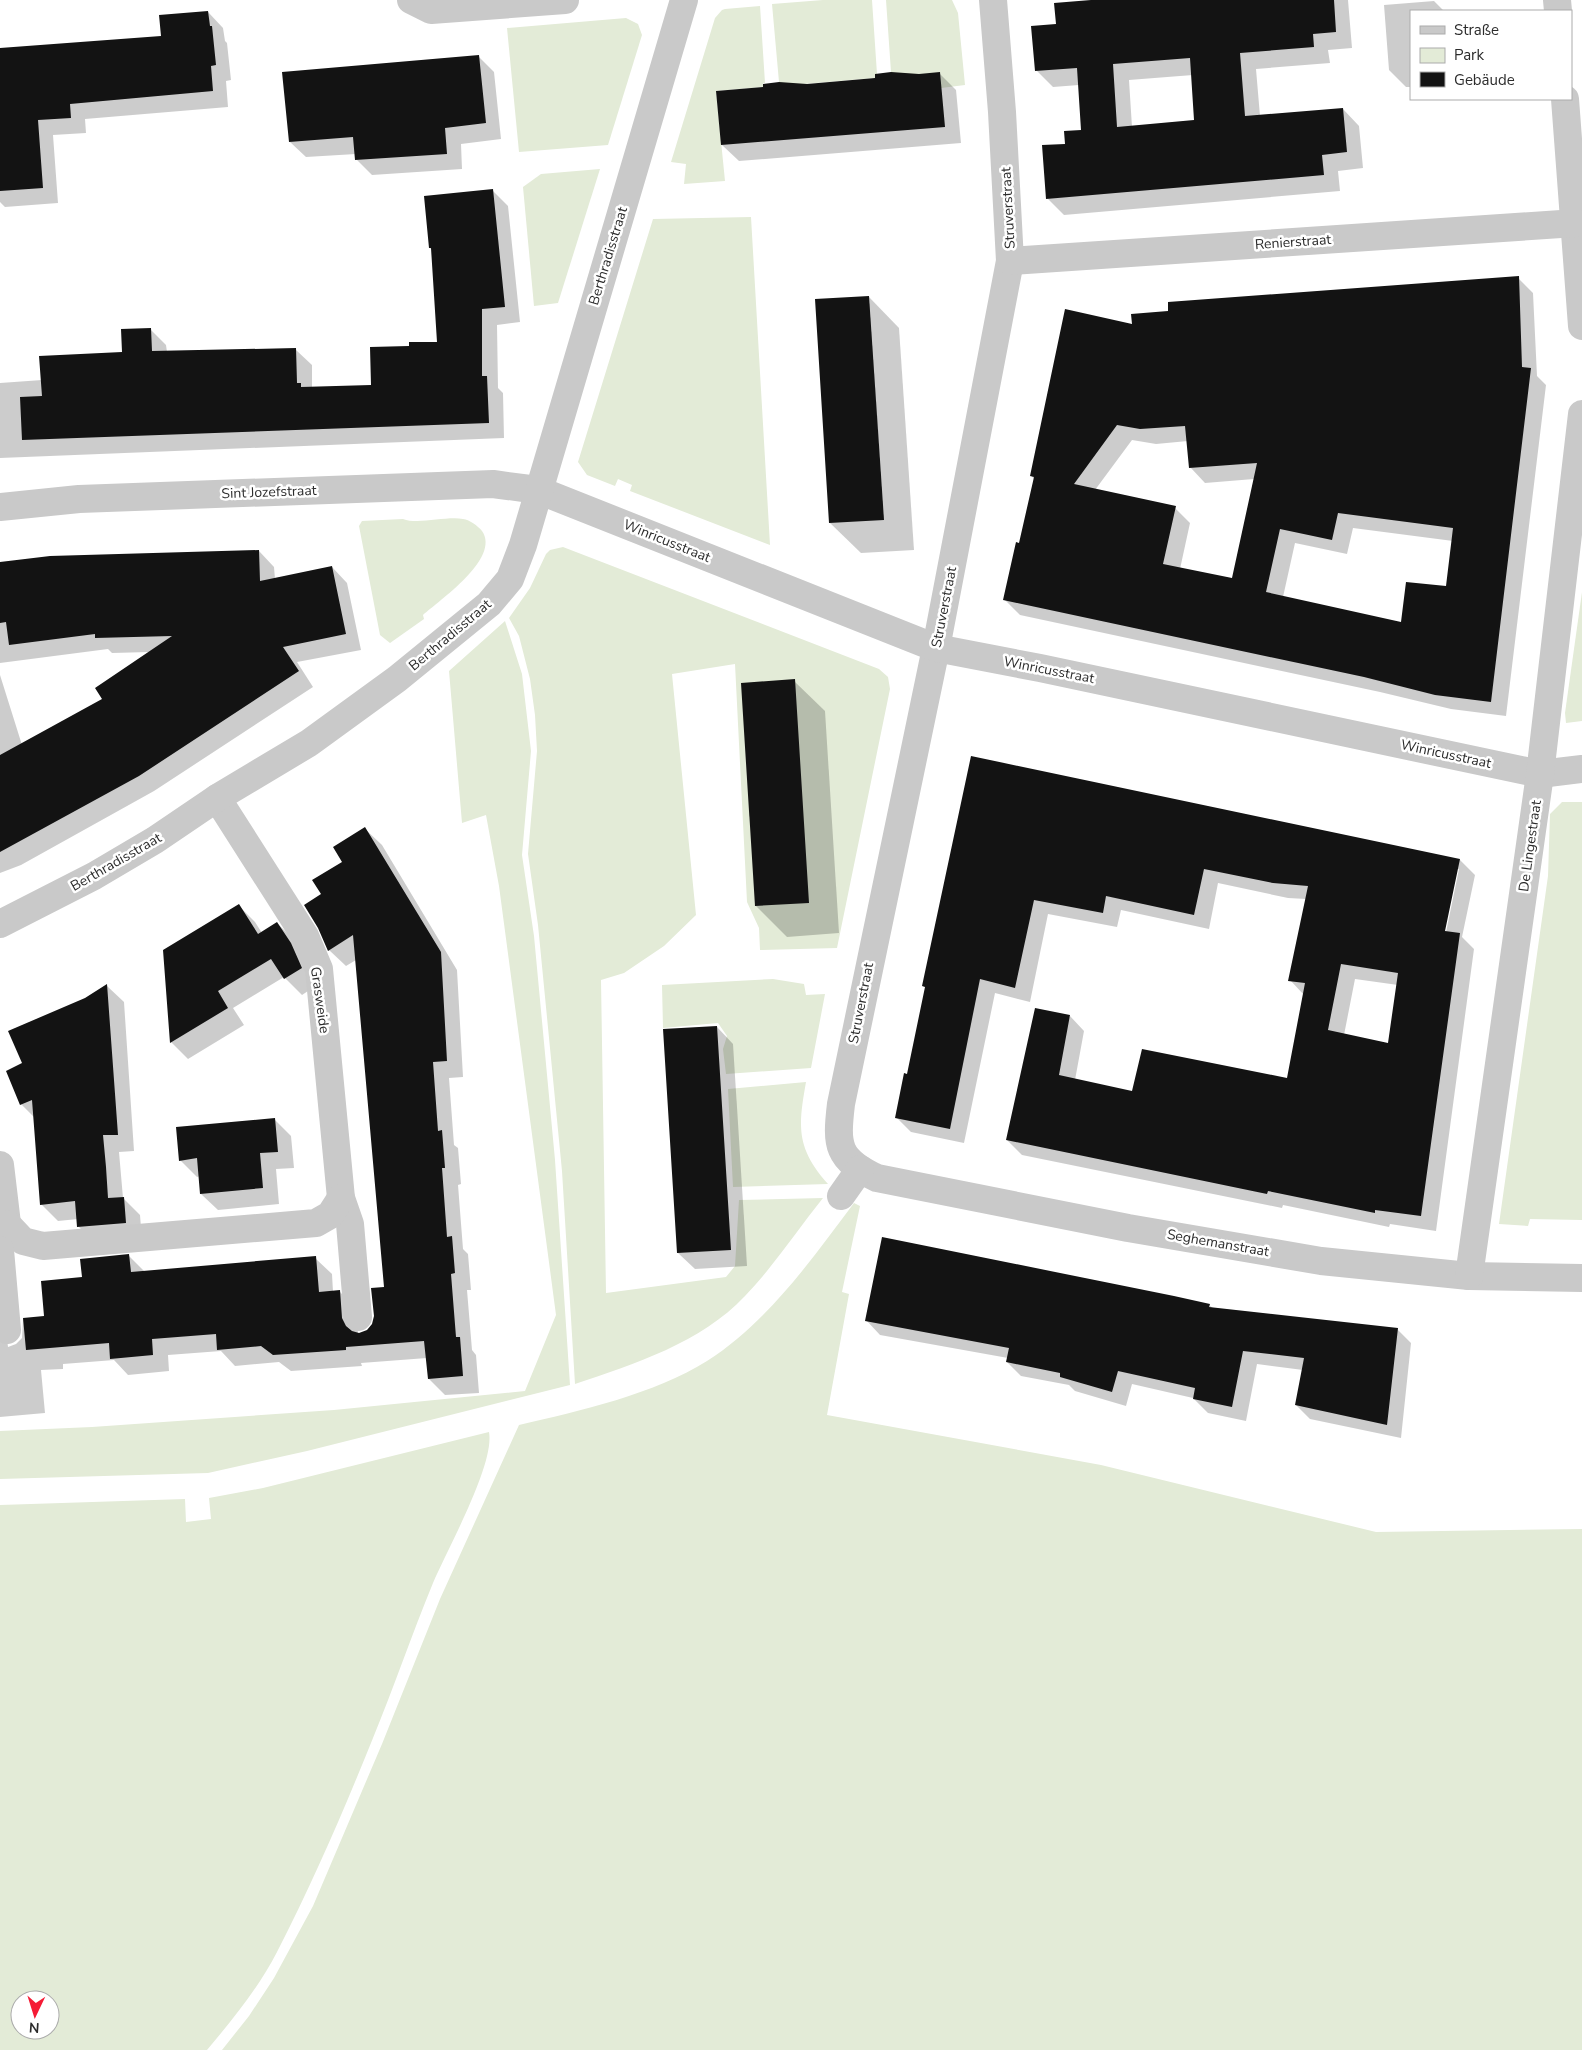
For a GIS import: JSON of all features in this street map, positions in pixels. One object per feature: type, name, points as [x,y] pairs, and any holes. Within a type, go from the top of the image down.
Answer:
[{"type":"street","points":[[411,0],[431,10],[565,0]]},
{"type":"street","name":"Berthradisstraat","points":[[0,924],[94,876],[155,840],[217,798],[309,743],[397,679],[489,604],[510,579],[523,545],[684,0]]},
{"type":"street","name":"Struverstraat","points":[[860,1169],[845,1157],[840,1145],[838,1130],[841,1104],[936,648],[1010,261],[1002,112],[993,0]]},
{"type":"street","points":[[1566,100],[1582,326]]},
{"type":"street","name":"Renierstraat","points":[[1010,261],[1576,223]]},
{"type":"street","name":"De Lingestraat","points":[[1469,1276],[1540,774],[1582,414]]},
{"type":"street","name":"Sint Jozefstraat","points":[[0,507],[79,499],[493,484],[538,490]]},
{"type":"street","name":"Winricusstraat","points":[[538,490],[936,648],[1060,672],[1540,774],[1582,769]]},
{"type":"street","name":"Grasweide","points":[[217,798],[305,936],[319,970],[341,1198],[350,1224],[358,1317]]},
{"type":"street","points":[[0,1165],[3,1234],[43,1246],[316,1224],[330,1215],[341,1198]]},
{"type":"street","points":[[841,1196],[860,1169]]},
{"type":"street","name":"Seghemanstraat","points":[[860,1169],[878,1178],[1128,1228],[1321,1262],[1469,1276],[1582,1278]]},
{"type":"street","points":[[0,1250],[7,1330]]},
{"type":"green space","points":[[823,0],[872,0],[877,74],[875,78],[781,86],[781,82],[779,82],[772,4]]},
{"type":"green space","points":[[886,0],[952,0],[958,13],[965,85],[941,88],[940,73],[893,76],[891,72]]},
{"type":"green space","points":[[760,6],[765,83],[763,83],[763,87],[716,91],[725,181],[684,184],[686,164],[671,162],[715,18],[725,9]]},
{"type":"green space","points":[[626,18],[638,24],[642,35],[608,145],[519,152],[507,28]]},
{"type":"green space","points":[[600,169],[558,303],[534,306],[523,187],[541,174]]},
{"type":"green space","points":[[751,217],[770,545],[630,491],[632,485],[618,479],[615,486],[587,475],[578,462],[653,219]]},
{"type":"green space","points":[[456,518],[466,520],[482,531],[486,542],[483,553],[466,578],[423,615],[424,619],[390,643],[380,635],[359,526],[362,521],[403,519],[409,521]]},
{"type":"green space","points":[[563,547],[879,669],[888,677],[890,689],[837,948],[760,950],[759,928],[747,902],[735,664],[672,674],[696,915],[664,946],[624,973],[601,980],[606,1293],[726,1277],[735,1266],[739,1200],[823,1198],[766,1273],[745,1296],[708,1327],[643,1360],[575,1384],[562,1171],[538,925],[528,854],[537,751],[535,715],[530,679],[519,636],[509,618],[530,588],[546,554],[550,550]]},
{"type":"green space","points":[[1582,592],[1582,721],[1566,723],[1565,713]]},
{"type":"green space","points":[[505,621],[522,674],[531,751],[522,855],[534,936],[555,1160],[570,1385],[307,1451],[208,1473],[0,1479],[0,1431],[92,1427],[334,1410],[525,1391],[556,1315],[499,886],[486,815],[462,823],[449,671]]},
{"type":"green space","points":[[1562,802],[1582,802],[1582,1220],[1530,1219],[1528,1226],[1499,1224],[1548,876],[1550,814]]},
{"type":"green space","points":[[773,979],[804,984],[806,995],[825,994],[811,1068],[726,1074],[723,1049],[727,1036],[718,1023],[663,1028],[662,985]]},
{"type":"green space","points":[[806,1082],[801,1125],[802,1136],[810,1159],[828,1184],[733,1187],[728,1089]]},
{"type":"green space","points":[[854,1203],[860,1206],[842,1292],[849,1294],[827,1415],[1101,1465],[1376,1532],[1582,1529],[1582,2050],[222,2050],[249,2016],[274,1978],[313,1906],[382,1744],[440,1599],[519,1425],[567,1414],[640,1392],[686,1373],[707,1361],[729,1346],[769,1309],[805,1268]]},
{"type":"green space","points":[[489,1432],[489,1446],[478,1485],[433,1583],[381,1719],[339,1819],[277,1952],[262,1978],[236,2015],[207,2050],[0,2050],[0,1505],[185,1499],[186,1522],[211,1519],[209,1498],[263,1488]]},
{"type":"building","points":[[1091,0],[1334,0],[1336,32],[1313,34],[1314,47],[1240,53],[1245,116],[1343,108],[1347,152],[1322,155],[1324,175],[1046,199],[1042,145],[1065,144],[1064,131],[1081,130],[1077,68],[1035,71],[1031,26],[1056,24],[1054,3]],"holes":[[[1190,58],[1194,120],[1117,127],[1113,64]]]},
{"type":"building","points":[[208,11],[210,26],[212,26],[216,65],[211,66],[213,91],[70,104],[71,118],[38,120],[43,188],[0,191],[0,48],[161,36],[159,15]]},
{"type":"building","points":[[479,55],[486,123],[445,128],[447,154],[355,160],[353,137],[289,142],[282,72]]},
{"type":"building","points":[[891,72],[919,74],[940,72],[945,127],[721,145],[716,91],[763,87],[763,84],[779,82],[807,84],[875,78],[875,74]]},
{"type":"building","points":[[493,189],[505,307],[482,309],[482,376],[487,376],[489,423],[22,440],[20,397],[42,396],[39,356],[122,352],[121,329],[151,328],[152,351],[296,348],[297,383],[301,383],[301,387],[371,385],[370,347],[409,346],[409,342],[437,342],[431,248],[429,248],[424,196]]},
{"type":"building","points":[[1519,276],[1522,367],[1531,368],[1491,702],[1435,695],[1364,677],[1003,600],[1016,542],[1019,543],[1034,477],[1030,476],[1065,309],[1132,324],[1131,314],[1168,311],[1168,302]],"holes":[[[1117,425],[1140,429],[1185,426],[1189,468],[1257,463],[1232,578],[1163,564],[1176,506],[1074,484]],[[1338,513],[1453,528],[1446,586],[1406,582],[1401,622],[1266,592],[1280,529],[1332,540]]]},
{"type":"building","points":[[869,296],[884,520],[829,523],[815,299]]},
{"type":"building","points":[[259,550],[260,581],[332,566],[346,634],[283,647],[299,671],[139,776],[0,852],[0,755],[102,699],[95,688],[172,636],[95,638],[95,634],[9,645],[6,622],[0,623],[0,562],[50,556]]},
{"type":"building","points":[[795,679],[809,903],[755,906],[741,683]]},
{"type":"building","points":[[971,756],[1460,859],[1445,931],[1460,933],[1421,1216],[1375,1210],[1375,1213],[1268,1191],[1267,1194],[1006,1140],[1035,1008],[1070,1015],[1059,1075],[1132,1091],[1142,1049],[1287,1078],[1305,983],[1288,981],[1308,886],[1273,883],[1204,869],[1194,915],[1106,896],[1103,913],[1034,900],[1015,988],[980,979],[950,1129],[895,1118],[904,1073],[907,1074],[925,987],[922,986]],"holes":[[[1341,964],[1398,973],[1388,1043],[1328,1030]]]},
{"type":"building","points":[[365,827],[441,952],[447,1061],[433,1062],[438,1131],[442,1130],[445,1168],[442,1168],[447,1237],[452,1236],[455,1273],[451,1274],[456,1337],[460,1337],[463,1376],[428,1379],[424,1341],[346,1347],[346,1350],[273,1355],[261,1346],[217,1350],[216,1334],[152,1339],[153,1355],[110,1359],[109,1343],[26,1350],[23,1318],[44,1316],[41,1281],[82,1277],[80,1259],[129,1254],[131,1272],[316,1256],[319,1292],[340,1290],[342,1318],[346,1326],[352,1331],[359,1333],[367,1330],[372,1324],[374,1316],[371,1288],[384,1287],[353,935],[328,951],[318,928],[304,905],[321,894],[312,880],[342,862],[333,847]]},
{"type":"building","points":[[239,904],[258,934],[277,922],[291,943],[302,968],[284,979],[271,959],[218,991],[228,1008],[170,1043],[163,950]]},
{"type":"building","points":[[107,984],[118,1135],[103,1135],[108,1198],[124,1197],[126,1223],[77,1227],[75,1201],[40,1205],[32,1100],[20,1105],[6,1071],[22,1063],[8,1031],[85,998]]},
{"type":"building","points":[[717,1026],[731,1250],[677,1253],[663,1029]]},
{"type":"building","points":[[275,1118],[278,1152],[260,1153],[263,1188],[200,1194],[197,1158],[179,1161],[176,1127]]},
{"type":"building","points":[[882,1237],[1174,1296],[1210,1304],[1209,1307],[1398,1328],[1387,1425],[1295,1405],[1304,1358],[1243,1351],[1232,1407],[1193,1399],[1195,1388],[1118,1371],[1112,1392],[1060,1377],[1060,1373],[1006,1362],[1009,1348],[865,1321]]}]
